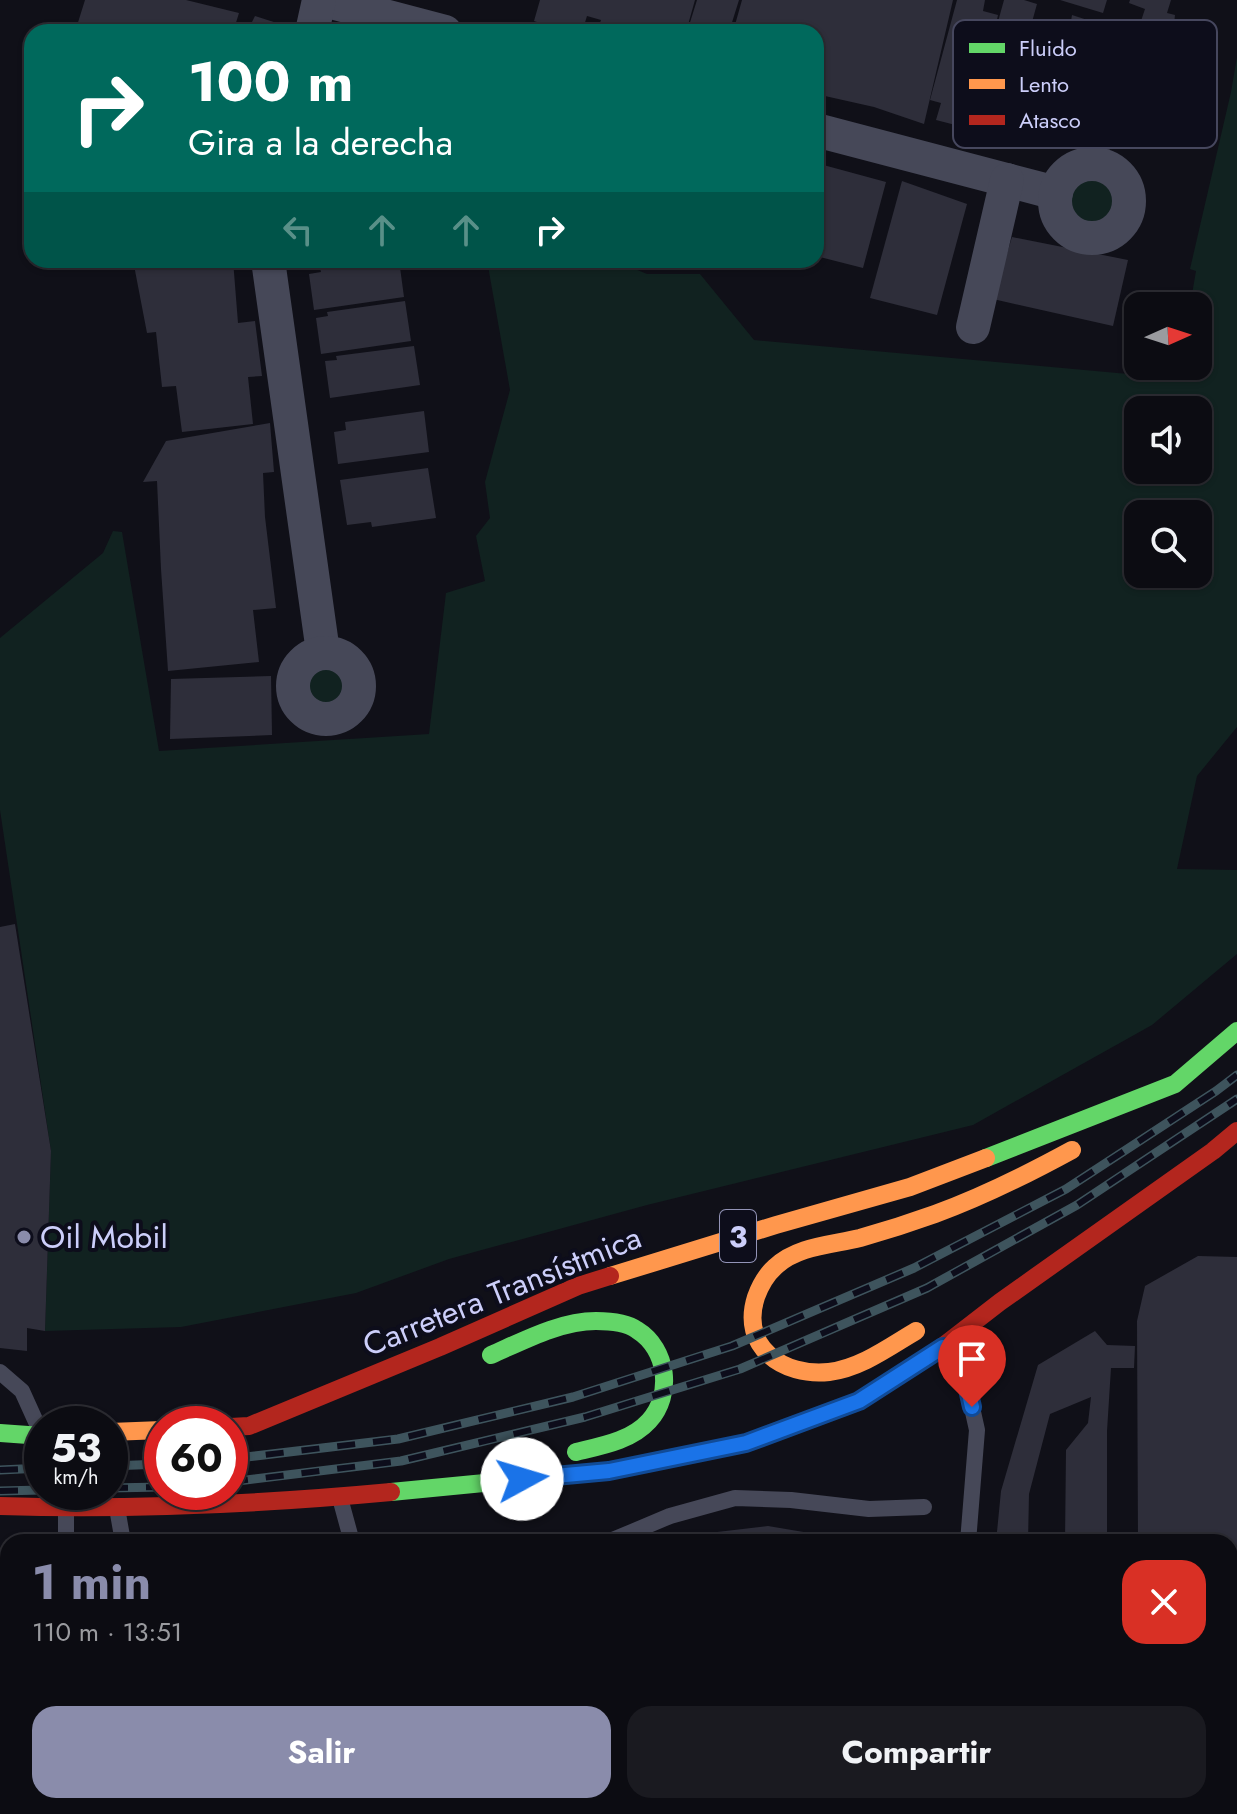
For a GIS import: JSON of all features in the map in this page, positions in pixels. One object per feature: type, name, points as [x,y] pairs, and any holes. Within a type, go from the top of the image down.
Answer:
[{"type":"main road","name":"Carretera Transístmica","points":[[249,1426],[578,1286],[910,1187],[1175,1084],[1237,1031]]},
{"type":"main road","points":[[927,1324],[851,1367],[827,1373],[793,1369],[778,1363],[765,1353],[756,1340],[752,1324],[757,1292],[773,1267],[786,1258],[801,1251],[918,1220],[993,1190],[1088,1140],[1175,1084]]},
{"type":"main road","points":[[128,1507],[305,1500],[609,1471],[746,1443],[859,1401],[943,1347],[1000,1302],[1237,1131]]},
{"type":"main road","points":[[991,1287],[1138,1204]]},
{"type":"main road","points":[[377,1493],[607,1445],[628,1437],[651,1419],[664,1392],[665,1372],[659,1355],[640,1331],[625,1324],[591,1321],[527,1340],[477,1361]]},
{"type":"main road","points":[[249,1426],[366,1397]]},
{"type":"main road","points":[[0,1433],[24,1434]]},
{"type":"main road","points":[[0,1506],[24,1507]]},
{"type":"street","points":[[314,24],[322,0],[414,24]]},
{"type":"street","points":[[824,132],[1056,193]]},
{"type":"street","points":[[973,327],[1007,180]]},
{"type":"street","points":[[269,268],[323,652]]},
{"type":"lane","points":[[943,1347],[967,1385],[977,1430],[969,1534]]},
{"type":"lane","points":[[0,1372],[22,1391],[29,1406]]},
{"type":"lane","points":[[339,1496],[350,1534]]},
{"type":"lane","points":[[627,1534],[670,1516],[735,1498],[791,1500],[869,1509],[924,1507]]},
{"type":"lane","points":[[66,1510],[66,1534]]},
{"type":"lane","points":[[118,1510],[122,1534]]},
{"type":"shaded area","points":[[1237,57],[1237,727],[1197,776],[1177,869],[1237,870],[1237,954],[1152,1025],[973,1125],[647,1205],[449,1259],[356,1293],[181,1327],[45,1331],[51,1151],[0,810],[0,638],[103,553],[113,531],[122,532],[159,751],[429,734],[446,593],[485,581],[476,536],[490,518],[485,482],[510,390],[488,268],[633,268],[647,274],[700,274],[754,340],[1124,374],[1124,380],[1212,380],[1212,292],[1192,292],[1196,271],[1190,269]]},
{"type":"shaded area","points":[[1094,177],[1103,178],[1111,184],[1117,192],[1117,210],[1111,218],[1103,224],[1094,225],[1085,224],[1077,218],[1071,210],[1070,201],[1071,192],[1077,184],[1085,178]]},
{"type":"shaded area","points":[[327,662],[344,670],[352,687],[344,704],[327,712],[310,704],[302,687],[310,670]]},
{"type":"building","points":[[85,0],[186,0],[239,13],[236,24],[78,24]]},
{"type":"building","points":[[540,0],[695,0],[688,24],[600,24],[601,20],[587,16],[584,24],[543,24],[534,21]]},
{"type":"building","points":[[697,0],[739,0],[732,24],[690,24]]},
{"type":"building","points":[[742,0],[953,0],[924,124],[874,107],[824,96],[824,24],[735,24]]},
{"type":"building","points":[[957,0],[985,0],[983,11],[998,15],[997,20],[953,20],[953,124],[936,120],[941,103],[930,100]]},
{"type":"building","points":[[1004,0],[1024,0],[1037,4],[1033,20],[998,20]]},
{"type":"building","points":[[1060,0],[1107,0],[1103,13]]},
{"type":"building","points":[[1130,0],[1171,0],[1167,13],[1175,15],[1174,20],[1141,20],[1145,9],[1129,3]]},
{"type":"building","points":[[1072,15],[1087,20],[1071,20]]},
{"type":"building","points":[[255,16],[280,24],[251,24]]},
{"type":"building","points":[[824,165],[886,182],[863,268],[824,258]]},
{"type":"building","points":[[902,181],[967,204],[937,315],[870,298]]},
{"type":"building","points":[[1012,237],[1128,260],[1113,326],[993,299]]},
{"type":"building","points":[[135,268],[234,268],[238,323],[255,321],[262,376],[248,377],[253,424],[182,432],[176,386],[162,387],[156,332],[147,333]]},
{"type":"building","points":[[320,268],[400,268],[404,297],[314,310],[309,274],[321,272]]},
{"type":"building","points":[[405,301],[411,341],[321,354],[316,318],[328,316],[327,312]]},
{"type":"building","points":[[414,346],[420,385],[330,398],[325,361],[337,360],[336,356]]},
{"type":"building","points":[[424,411],[429,452],[338,464],[334,432],[346,430],[345,422]]},
{"type":"building","points":[[270,423],[274,472],[263,473],[276,608],[253,610],[259,662],[168,671],[157,481],[143,482],[166,441]]},
{"type":"building","points":[[428,468],[436,518],[372,527],[371,522],[347,525],[340,480]]},
{"type":"building","points":[[271,676],[272,735],[170,739],[171,679]]},
{"type":"building","name":"Oil Mobil","points":[[15,924],[51,1151],[45,1331],[27,1328],[27,1351],[0,1348],[0,927]]},
{"type":"building","points":[[1198,1256],[1237,1257],[1237,1534],[1138,1534],[1137,1321],[1145,1286]]},
{"type":"building","points":[[1095,1331],[1107,1345],[1135,1346],[1134,1368],[1111,1368],[1107,1431],[1107,1534],[1065,1534],[1066,1450],[1088,1423],[1091,1397],[1050,1414],[1029,1494],[1028,1534],[997,1534],[1001,1491],[1038,1365]]},
{"type":"building","points":[[768,1526],[815,1534],[700,1534]]},
{"type":"railway","points":[[248,1457],[398,1439],[573,1397],[732,1346],[914,1268],[1066,1189],[1237,1075]]},
{"type":"railway","points":[[248,1480],[401,1461],[585,1417],[740,1369],[927,1288],[1077,1205],[1237,1099]]},
{"type":"railway","points":[[128,1465],[144,1465]]},
{"type":"railway","points":[[0,1470],[24,1469]]},
{"type":"railway","points":[[128,1488],[144,1487]]},
{"type":"railway","points":[[0,1491],[24,1490]]},
{"type":"traffic: fast","points":[[986,1158],[1175,1084],[1237,1031]]},
{"type":"traffic: fast","points":[[491,1355],[542,1333],[582,1322],[623,1324],[633,1327],[647,1338],[661,1360],[664,1373],[662,1398],[657,1410],[634,1433],[615,1442],[576,1452]]},
{"type":"traffic: fast","points":[[391,1492],[609,1471],[746,1443],[859,1401],[938,1350]]},
{"type":"traffic: fast","points":[[0,1433],[24,1435]]},
{"type":"traffic: slow","points":[[916,1331],[852,1366],[829,1372],[812,1372],[781,1364],[769,1355],[754,1331],[753,1315],[756,1297],[766,1277],[793,1255],[935,1214],[1005,1185],[1072,1150]]},
{"type":"traffic: slow","points":[[610,1276],[910,1187],[986,1158]]},
{"type":"traffic: slow","points":[[128,1431],[144,1431]]},
{"type":"traffic: jam","points":[[938,1350],[1237,1131]]},
{"type":"traffic: jam","points":[[248,1426],[578,1286],[610,1276]]},
{"type":"traffic: jam","points":[[0,1506],[196,1505],[391,1492]]},
{"type":"place","name":"Oil Mobil","points":[[24,1237]]},
{"type":"route","points":[[522,1479],[609,1471],[746,1443],[859,1401],[943,1347],[967,1385],[972,1407]]}]
